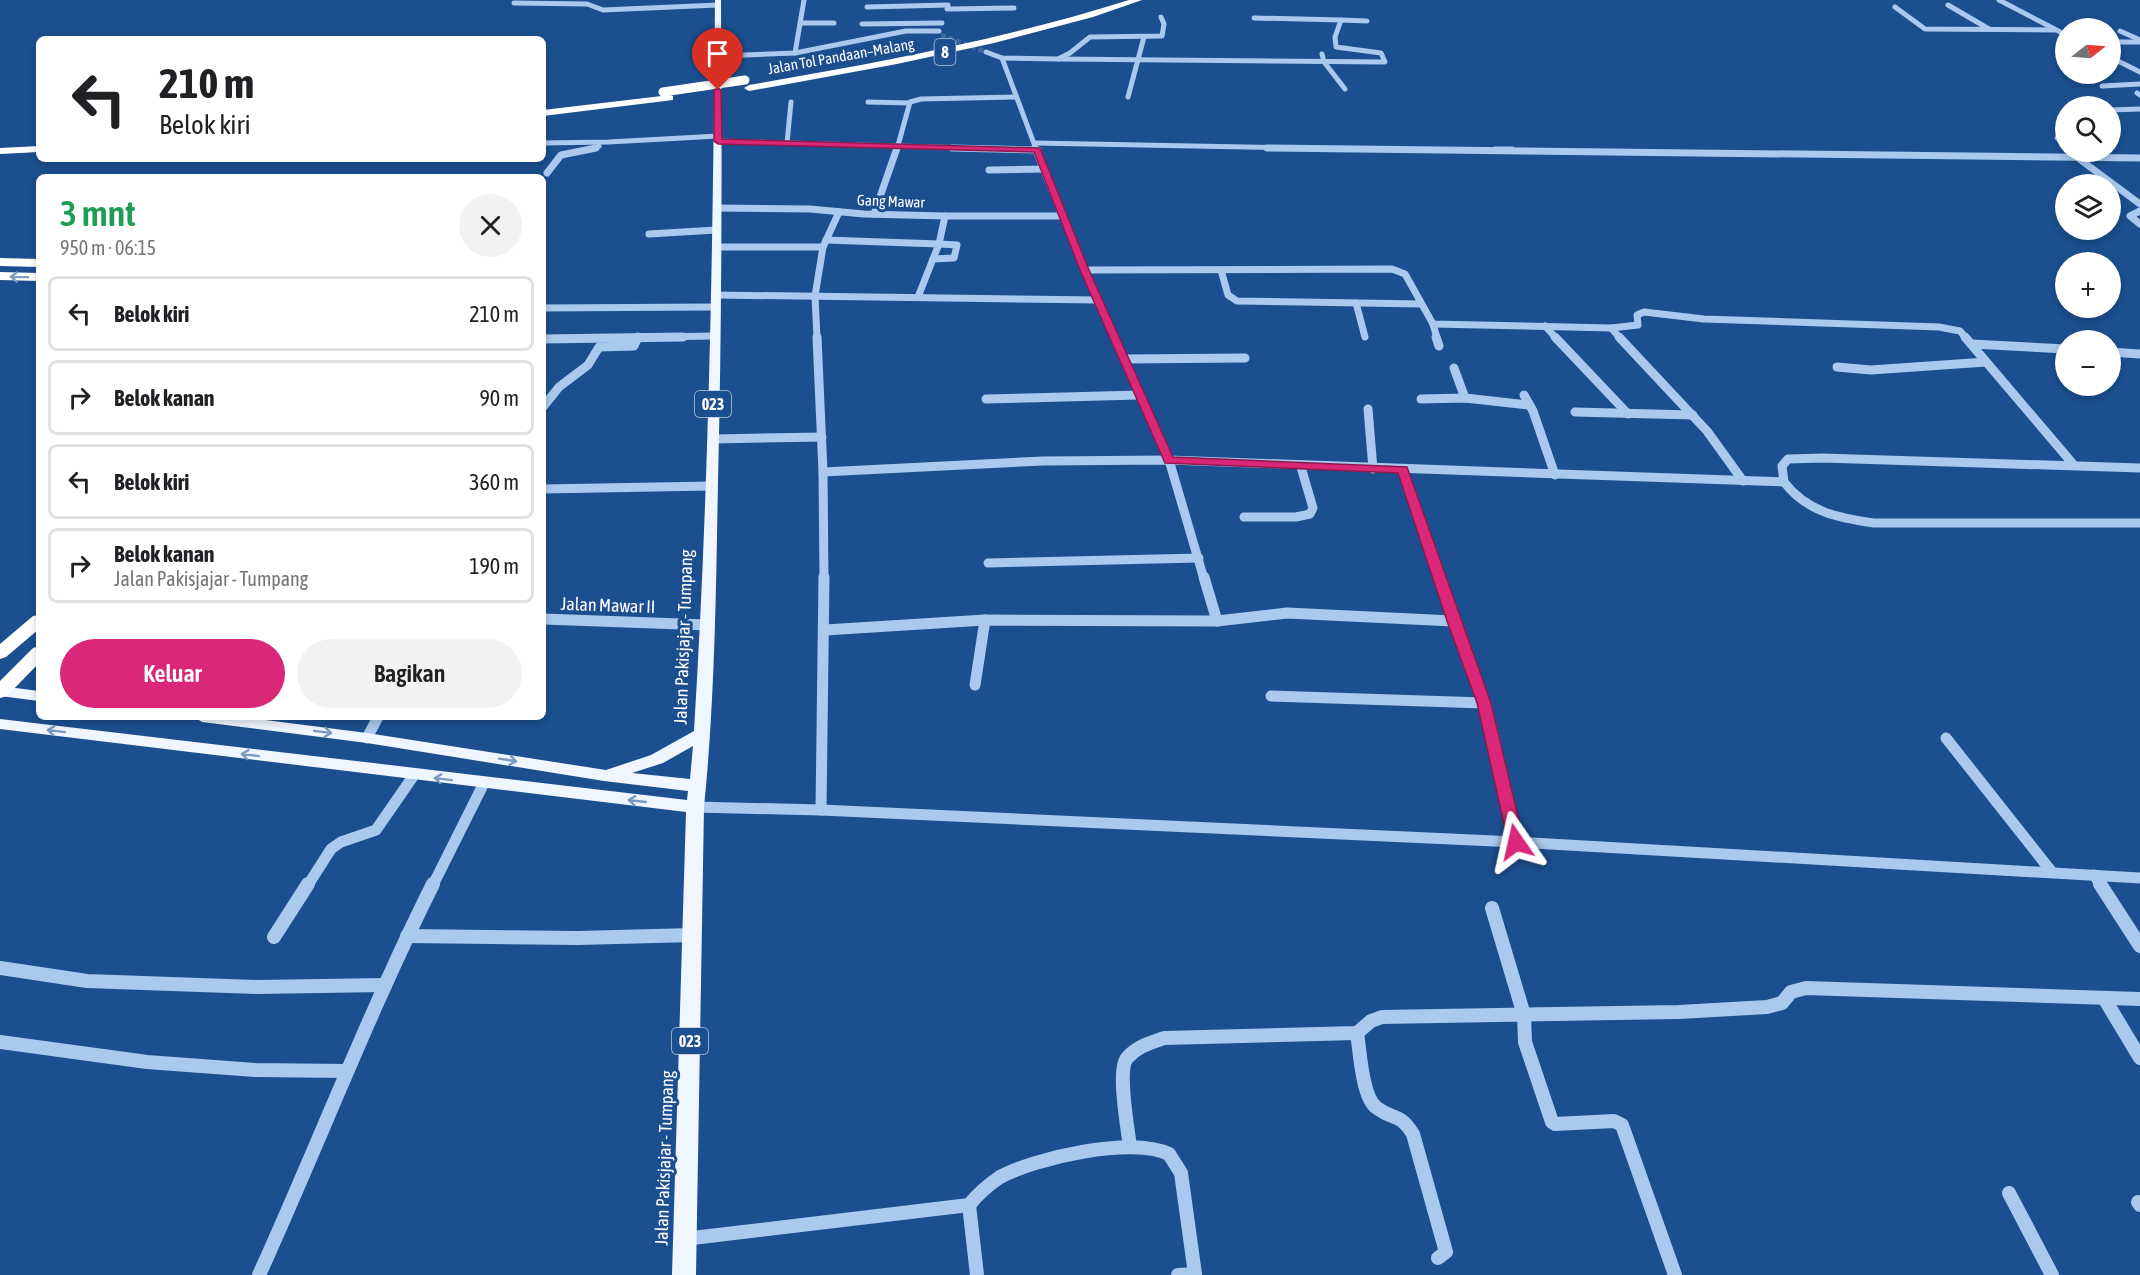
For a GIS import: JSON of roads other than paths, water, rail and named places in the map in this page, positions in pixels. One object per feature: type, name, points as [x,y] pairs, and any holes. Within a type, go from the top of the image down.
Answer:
[{"type":"highway","name":"Jalan Tol Pandaan–Malang","points":[[747,84],[995,33],[1111,0]]},
{"type":"highway","name":"Jalan Tol Pandaan–Malang","points":[[546,113],[747,84],[953,50],[1059,24],[1138,0]]},
{"type":"highway","name":"Jalan Tol Pandaan–Malang","points":[[546,107],[666,95]]},
{"type":"highway","points":[[0,140],[36,138]]},
{"type":"highway","points":[[0,148],[36,147]]},
{"type":"highway","points":[[0,262],[36,263]]},
{"type":"highway","points":[[0,276],[36,277]]},
{"type":"highway","points":[[5,647],[36,623]]},
{"type":"highway","points":[[0,691],[36,655]]},
{"type":"main road","name":"Jalan Pakisjajar - Tumpang","points":[[684,1275],[695,807],[708,625],[713,439],[718,2]]},
{"type":"main road","points":[[0,691],[36,696]]},
{"type":"main road","points":[[226,720],[367,738],[604,775],[698,786]]},
{"type":"main road","points":[[0,724],[695,807]]},
{"type":"main road","points":[[604,775],[657,759],[702,734]]},
{"type":"street","points":[[795,53],[804,0]]},
{"type":"street","points":[[1999,0],[2055,30]]},
{"type":"street","points":[[514,3],[587,4],[609,10],[718,2]]},
{"type":"street","points":[[719,56],[795,53],[906,31],[940,33],[948,5]]},
{"type":"street","points":[[867,6],[948,5],[1014,8]]},
{"type":"street","points":[[1948,5],[1991,30]]},
{"type":"street","points":[[1896,7],[1925,29],[2055,30]]},
{"type":"street","points":[[1059,58],[1070,53],[1090,37],[1162,36],[1164,24],[1161,17]]},
{"type":"street","points":[[1254,18],[1366,21]]},
{"type":"street","points":[[986,52],[1002,58],[1324,62],[1386,60],[1381,53],[1336,47],[1335,38],[1341,20]]},
{"type":"street","points":[[801,23],[834,23]]},
{"type":"street","points":[[862,24],[942,23]]},
{"type":"street","points":[[2121,31],[2140,41]]},
{"type":"street","points":[[1128,97],[1144,37]]},
{"type":"street","points":[[2121,42],[2140,41]]},
{"type":"street","points":[[1322,54],[1324,62],[1345,89]]},
{"type":"street","points":[[1002,58],[1015,97],[1084,270],[1169,460],[1217,621]]},
{"type":"street","points":[[2121,62],[2140,72]]},
{"type":"street","points":[[2102,86],[2140,84]]},
{"type":"street","points":[[868,102],[909,103],[921,99],[1015,97]]},
{"type":"street","points":[[787,142],[791,102]]},
{"type":"street","points":[[874,214],[898,146],[909,103]]},
{"type":"street","points":[[2121,110],[2140,109]]},
{"type":"street","points":[[2132,110],[2140,114]]},
{"type":"street","points":[[546,143],[718,139],[898,146],[1506,149],[2055,158]]},
{"type":"street","points":[[547,173],[561,155],[594,149],[601,143]]},
{"type":"street","points":[[2121,158],[2140,158]]},
{"type":"street","points":[[2083,162],[2140,204]]},
{"type":"street","points":[[989,170],[1045,169]]},
{"type":"street","name":"Gang Mawar","points":[[717,208],[810,208],[839,212],[945,216],[1063,216]]},
{"type":"street","points":[[2140,211],[2130,216],[2140,224]]},
{"type":"street","points":[[821,810],[825,630],[822,437],[815,296],[825,244],[839,212]]},
{"type":"street","points":[[918,297],[939,244],[945,216]]},
{"type":"street","points":[[650,234],[716,230]]},
{"type":"street","points":[[716,247],[825,244],[957,245],[954,258],[933,260]]},
{"type":"street","points":[[1084,270],[1392,269],[1405,274],[1434,324],[1439,345]]},
{"type":"street","points":[[1221,270],[1228,295],[1237,301],[1421,304]]},
{"type":"street","points":[[546,308],[815,296],[1098,300]]},
{"type":"street","points":[[1356,303],[1365,337]]},
{"type":"street","points":[[1434,324],[1635,327],[1638,325],[1637,315],[1644,312],[1704,319],[1939,327],[1960,331],[2073,464]]},
{"type":"street","points":[[1545,326],[1628,414]]},
{"type":"street","points":[[1611,328],[1707,431],[1743,481]]},
{"type":"street","points":[[546,339],[713,336]]},
{"type":"street","points":[[546,403],[559,387],[588,365],[599,347],[634,346],[638,337]]},
{"type":"street","points":[[1972,344],[2055,348]]},
{"type":"street","points":[[2121,353],[2140,354]]},
{"type":"street","points":[[1124,359],[1245,358]]},
{"type":"street","points":[[1837,367],[1871,370],[1986,362]]},
{"type":"street","points":[[1454,368],[1465,398]]},
{"type":"street","points":[[986,399],[1140,395]]},
{"type":"street","points":[[1524,395],[1555,475]]},
{"type":"street","points":[[1421,399],[1465,398],[1529,405]]},
{"type":"street","points":[[1368,409],[1373,469]]},
{"type":"street","points":[[1575,412],[1692,415]]},
{"type":"street","points":[[713,439],[822,437]]},
{"type":"street","points":[[2140,475],[2137,467],[1854,458],[1788,459],[1781,466],[1785,482],[1796,497],[1809,507],[1836,518],[1864,521],[2140,523]]},
{"type":"street","points":[[823,472],[1043,461],[1169,460],[1301,467],[1785,482]]},
{"type":"street","points":[[1244,517],[1296,517],[1310,514],[1313,508],[1301,467]]},
{"type":"street","points":[[1403,469],[1484,703],[1516,842]]},
{"type":"street","points":[[546,489],[711,486]]},
{"type":"street","points":[[988,563],[1199,558]]},
{"type":"street","points":[[825,630],[985,620],[1217,621],[1287,613],[1454,621]]},
{"type":"street","name":"Jalan Mawar II","points":[[546,619],[708,625]]},
{"type":"street","points":[[975,685],[985,620]]},
{"type":"street","points":[[1271,696],[1484,703]]},
{"type":"street","points":[[367,738],[376,720]]},
{"type":"street","points":[[1946,738],[2051,872]]},
{"type":"street","points":[[274,937],[331,849],[341,842],[376,830],[414,775]]},
{"type":"street","points":[[260,1275],[306,1172],[346,1071],[407,936],[484,783]]},
{"type":"street","points":[[695,807],[821,810],[1516,842],[2140,878]]},
{"type":"street","points":[[2094,875],[2140,946]]},
{"type":"street","points":[[1491,908],[1524,1015],[1525,1042],[1552,1122],[1555,1124],[1614,1121],[1622,1125],[1675,1275]]},
{"type":"street","points":[[407,936],[578,938],[693,935]]},
{"type":"street","points":[[0,968],[87,981],[256,987],[385,986]]},
{"type":"street","points":[[1130,1147],[1123,1076],[1125,1060],[1140,1046],[1164,1038],[1356,1033],[1371,1021],[1382,1017],[1679,1012],[1767,1007],[1782,1003],[1791,992],[1806,988],[2140,999]]},
{"type":"street","points":[[2104,998],[2140,1058]]},
{"type":"street","points":[[1356,1033],[1368,1098],[1373,1106],[1382,1113],[1404,1121],[1413,1134],[1446,1252],[1438,1258]]},
{"type":"street","points":[[0,1042],[158,1063],[255,1070],[346,1071]]},
{"type":"street","points":[[977,1275],[969,1205],[973,1197],[984,1187],[1018,1169],[1083,1151],[1130,1147],[1161,1151],[1169,1154],[1177,1162],[1181,1173],[1195,1274],[1179,1275]]},
{"type":"street","points":[[2009,1193],[2052,1275]]},
{"type":"street","points":[[684,1239],[969,1205]]},
{"type":"tunnel","points":[[941,35],[986,52]]}]
